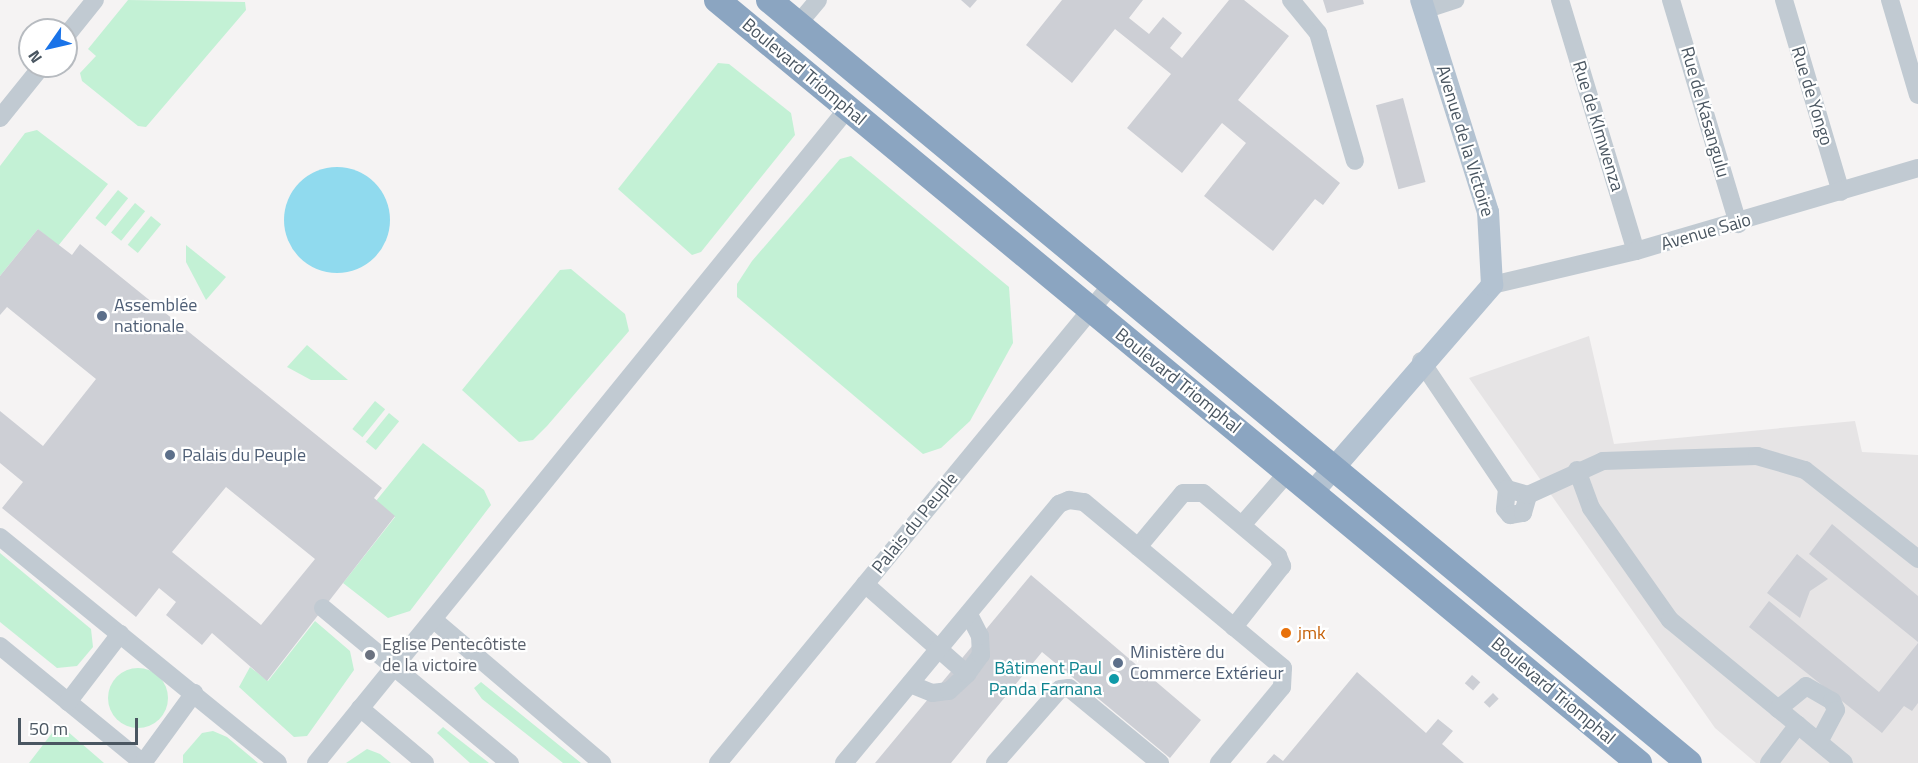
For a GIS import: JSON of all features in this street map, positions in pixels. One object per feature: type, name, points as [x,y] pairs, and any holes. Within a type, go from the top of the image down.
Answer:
[{"type":"highway","name":"Boulevard Triomphal","points":[[717,0],[1640,763]]},
{"type":"highway","name":"Boulevard Triomphal","points":[[769,0],[1689,763]]},
{"type":"main road","name":"Avenue de la Victoire","points":[[1422,5],[1488,212],[1492,285]]},
{"type":"main road","points":[[1312,492],[1421,361],[1492,285]]},
{"type":"street","points":[[78,21],[95,0]]},
{"type":"street","points":[[798,24],[818,0]]},
{"type":"street","points":[[1291,0],[1308,9],[1355,161]]},
{"type":"street","points":[[1422,5],[1455,0]]},
{"type":"street","name":"Rue de KImwenza","points":[[1560,0],[1636,252]]},
{"type":"street","name":"Rue de Kasangulu","points":[[1671,0],[1738,224]]},
{"type":"street","name":"Rue de Yongo","points":[[1784,0],[1841,192]]},
{"type":"street","points":[[1890,0],[1918,95]]},
{"type":"street","points":[[0,118],[32,78]]},
{"type":"street","points":[[315,763],[434,620],[694,293],[848,108]]},
{"type":"street","name":"Avenue Saio","points":[[1492,285],[1636,252],[1738,224],[1918,168]]},
{"type":"street","name":"Palais du Peuple","points":[[718,763],[1112,284]]},
{"type":"street","points":[[1421,361],[1519,491],[1604,461],[1757,456],[1784,460],[1918,559]]},
{"type":"street","points":[[1578,470],[1591,508],[1670,620],[1844,763]]},
{"type":"street","points":[[1242,525],[1288,472]]},
{"type":"street","points":[[1138,547],[1183,493],[1192,489],[1242,525],[1278,555],[1282,566],[1234,627]]},
{"type":"street","points":[[844,763],[1059,504],[1069,500],[1084,502],[1283,668],[1285,676],[1219,763]]},
{"type":"street","points":[[0,537],[278,763]]},
{"type":"street","points":[[865,584],[968,674]]},
{"type":"street","points":[[323,608],[510,763]]},
{"type":"street","points":[[910,684],[932,693],[949,691],[968,674],[981,655],[980,636],[969,614]]},
{"type":"street","points":[[434,620],[602,763]]},
{"type":"street","points":[[69,702],[120,634]]},
{"type":"street","points":[[0,646],[143,763],[194,693]]},
{"type":"street","points":[[1778,709],[1806,686],[1832,701],[1836,710],[1819,742]]},
{"type":"street","points":[[995,763],[1060,689],[1069,688],[1160,763]]},
{"type":"street","points":[[360,708],[425,763]]},
{"type":"street","points":[[1769,763],[1798,725]]},
{"type":"shaded area","points":[[1589,336],[1614,444],[1855,421],[1862,452],[1918,455],[1918,763],[1756,763],[1715,728],[1469,378]]},
{"type":"green space","points":[[128,0],[245,2],[246,10],[146,127],[138,126],[82,81],[80,73],[96,56],[88,49]]},
{"type":"green space","points":[[718,63],[729,64],[791,113],[795,135],[701,252],[692,255],[618,189]]},
{"type":"green space","points":[[37,130],[108,184],[58,246],[38,229],[0,276],[0,166],[25,133]]},
{"type":"green space","points":[[851,156],[1009,287],[1013,343],[970,421],[941,448],[923,454],[737,297],[737,284],[752,261],[840,159]]},
{"type":"green space","points":[[118,190],[128,198],[105,226],[95,218]]},
{"type":"green space","points":[[135,203],[145,211],[121,241],[111,233]]},
{"type":"green space","points":[[151,216],[161,224],[138,253],[128,245]]},
{"type":"green space","points":[[186,245],[226,277],[206,300],[186,262]]},
{"type":"green space","points":[[571,269],[625,314],[629,331],[547,426],[533,440],[519,442],[462,390],[560,270]]},
{"type":"green space","points":[[307,345],[348,380],[311,380],[287,367]]},
{"type":"green space","points":[[375,401],[385,409],[362,437],[352,429]]},
{"type":"green space","points":[[389,413],[399,421],[376,450],[366,442]]},
{"type":"green space","points":[[423,443],[484,490],[491,505],[410,611],[388,618],[343,583],[395,517],[376,501]]},
{"type":"green space","points":[[0,553],[91,629],[93,647],[77,666],[57,668],[0,622]]},
{"type":"green space","points":[[315,621],[350,651],[354,670],[307,736],[294,737],[239,687],[250,667],[268,681]]},
{"type":"green space","points":[[138,668],[155,673],[163,681],[168,698],[163,715],[155,723],[138,728],[121,723],[113,715],[108,698],[113,681],[121,673]]},
{"type":"green space","points":[[481,682],[581,763],[563,763],[482,699],[474,688]]},
{"type":"green space","points":[[59,724],[104,763],[29,763]]},
{"type":"green space","points":[[443,727],[489,763],[470,763],[437,733]]},
{"type":"green space","points":[[213,731],[227,737],[258,763],[183,763],[183,755],[202,733]]},
{"type":"green space","points":[[367,749],[380,754],[391,763],[346,763]]},
{"type":"water","points":[[337,167],[357,171],[374,183],[386,200],[390,220],[386,240],[374,257],[357,269],[337,273],[317,269],[300,257],[288,240],[284,220],[288,200],[300,183],[317,171]]},
{"type":"building","points":[[961,0],[977,0],[970,8]]},
{"type":"building","points":[[1062,0],[1143,0],[1129,18],[1149,34],[1163,17],[1182,33],[1170,48],[1182,58],[1229,0],[1244,0],[1289,36],[1238,100],[1340,183],[1323,205],[1315,199],[1273,251],[1204,196],[1246,143],[1222,123],[1182,173],[1127,128],[1171,74],[1115,29],[1072,83],[1026,45]]},
{"type":"building","points":[[1323,0],[1363,0],[1364,4],[1327,13]]},
{"type":"building","points":[[1403,98],[1426,182],[1398,189],[1376,105]]},
{"type":"building","name":"Palais du Peuple","points":[[38,229],[72,255],[80,244],[382,488],[374,498],[395,516],[267,681],[212,633],[202,645],[166,615],[176,602],[159,588],[136,617],[2,508],[23,482],[0,463],[0,411],[43,446],[96,379],[7,307],[0,315],[0,276]],"holes":[[[226,487],[315,559],[261,625],[172,552]]]},
{"type":"building","points":[[1832,524],[1918,596],[1918,642],[1809,554]]},
{"type":"building","points":[[1797,554],[1828,579],[1810,591],[1800,618],[1767,593]]},
{"type":"building","name":"Bâtiment Paul Panda Farnana","points":[[1031,575],[1201,720],[1170,758],[1042,652],[951,763],[875,763]]},
{"type":"building","points":[[1769,601],[1879,692],[1918,643],[1918,703],[1912,711],[1904,706],[1882,733],[1749,627]]},
{"type":"building","points":[[1357,672],[1426,733],[1438,719],[1453,731],[1442,744],[1464,763],[1266,763],[1274,754],[1283,761]]},
{"type":"building","points":[[1472,675],[1480,682],[1473,691],[1465,683]]},
{"type":"building","points":[[1493,693],[1499,699],[1489,708],[1484,702]]},
{"type":"place","name":"Assemblée nationale","points":[[102,316]]},
{"type":"place","name":"Palais du Peuple","points":[[170,455]]},
{"type":"place","name":"jmk","points":[[1286,633]]},
{"type":"place","name":"Eglise Pentecôtiste de la victoire","points":[[370,655]]},
{"type":"place","name":"Ministère du Commerce Extérieur","points":[[1118,663]]},
{"type":"place","name":"Bâtiment Paul Panda Farnana","points":[[1114,679]]}]
